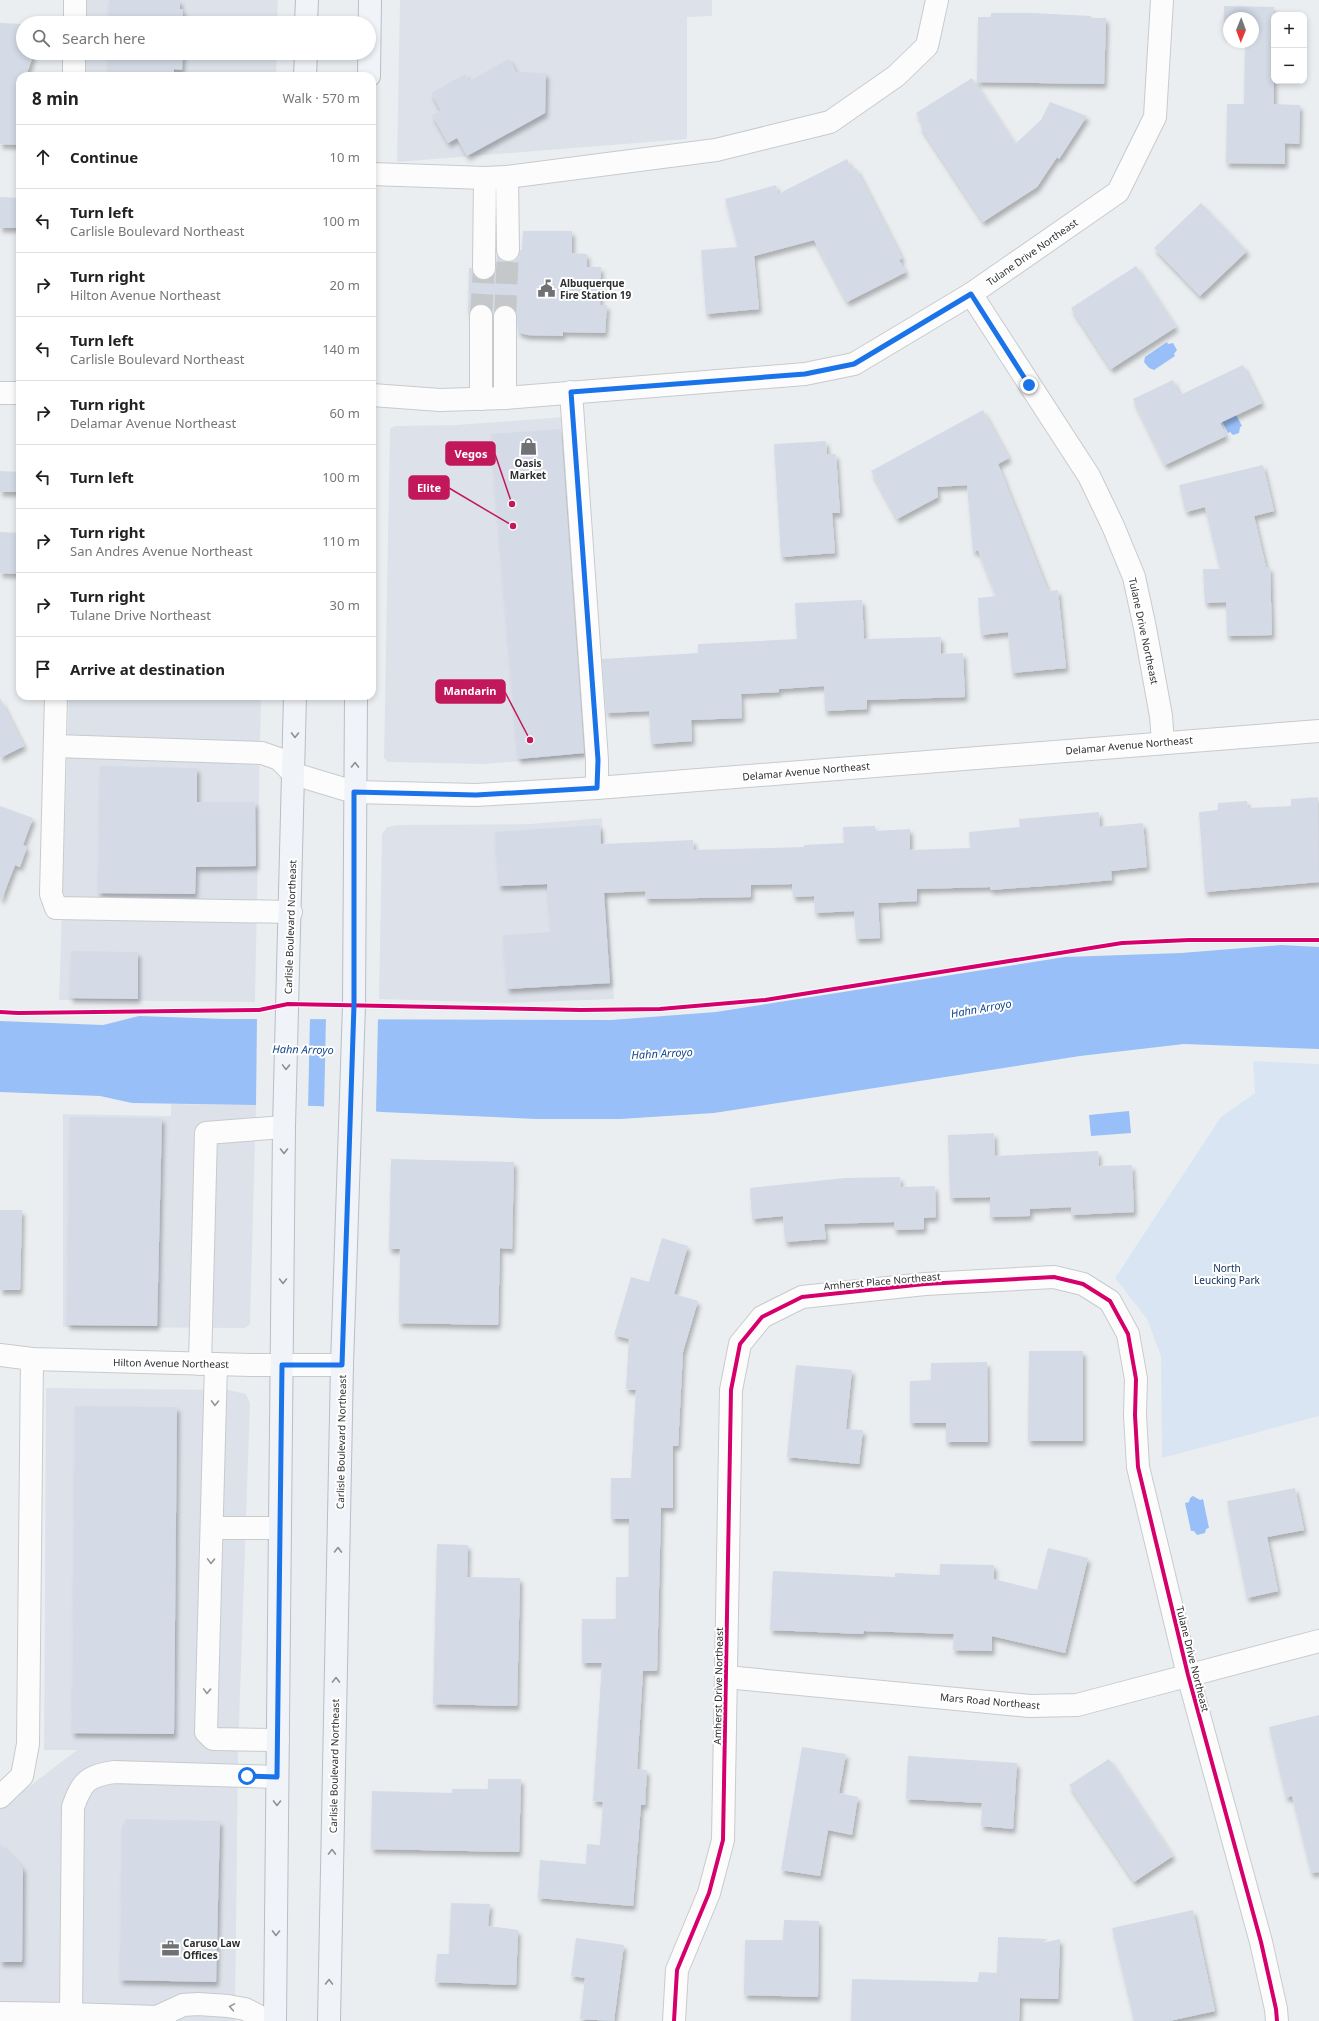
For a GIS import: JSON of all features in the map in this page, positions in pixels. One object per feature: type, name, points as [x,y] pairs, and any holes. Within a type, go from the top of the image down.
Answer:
[{"type":"main road","points":[[306,16],[307,0]]},
{"type":"main road","points":[[370,0],[370,16]]},
{"type":"main road","points":[[305,72],[306,60]]},
{"type":"main road","points":[[369,60],[369,72]]},
{"type":"main road","name":"Carlisle Boulevard Northeast","points":[[274,2021],[284,1120],[291,912],[295,700]]},
{"type":"main road","name":"Carlisle Boulevard Northeast","points":[[329,2021],[342,1365],[354,1014],[354,792],[356,700]]},
{"type":"street","points":[[75,0],[75,16]]},
{"type":"street","points":[[376,174],[485,178],[507,177],[716,150],[830,122],[896,76],[927,46],[937,0]]},
{"type":"street","name":"Tulane Drive Northeast","points":[[1162,0],[1155,117],[1118,192],[971,294],[1089,476],[1113,526],[1134,577],[1144,620],[1161,716],[1163,742]]},
{"type":"street","points":[[74,60],[74,72]]},
{"type":"street","points":[[507,177],[508,250]]},
{"type":"street","points":[[484,268],[485,178]]},
{"type":"street","points":[[376,395],[440,400],[505,398],[805,374],[854,364],[971,294]]},
{"type":"street","points":[[482,316],[482,399]]},
{"type":"street","points":[[504,317],[505,398]]},
{"type":"street","points":[[571,392],[598,760],[597,788]]},
{"type":"street","points":[[0,393],[16,393]]},
{"type":"street","points":[[56,700],[51,894],[56,908],[291,912]]},
{"type":"street","name":"Delamar Avenue Northeast","points":[[294,774],[354,792],[476,795],[597,788],[1163,742],[1319,731]]},
{"type":"street","points":[[55,746],[262,753],[279,759],[294,774]]},
{"type":"street","points":[[278,1740],[213,1739],[206,1732],[212,1528],[208,1364],[206,1134],[284,1120]]},
{"type":"street","name":"Amherst Place Northeast","points":[[740,1344],[762,1317],[802,1297],[925,1284],[1054,1276],[1083,1284],[1110,1301]]},
{"type":"street","name":"Tulane Drive Northeast","points":[[1110,1301],[1128,1334],[1136,1378],[1135,1415],[1138,1467],[1188,1675],[1261,1942],[1277,2021]]},
{"type":"street","name":"Amherst Drive Northeast","points":[[674,2021],[677,1970],[709,1893],[723,1840],[731,1390],[740,1344]]},
{"type":"street","name":"Hilton Avenue Northeast","points":[[0,1355],[32,1359],[208,1364],[342,1365]]},
{"type":"street","points":[[0,1797],[22,1776],[28,1744],[32,1359]]},
{"type":"street","points":[[212,1528],[280,1528]]},
{"type":"street","name":"Mars Road Northeast","points":[[726,1677],[1030,1706],[1077,1705],[1319,1642]]},
{"type":"street","points":[[71,2017],[73,1807],[80,1787],[97,1775],[114,1772],[277,1777]]},
{"type":"street","points":[[0,2013],[71,2017],[161,2019],[183,2005],[198,2004],[245,2009],[268,2021]]},
{"type":"shaded area","points":[[83,0],[278,0],[277,16],[82,16]]},
{"type":"shaded area","points":[[400,0],[712,0],[712,16],[687,17],[687,139],[397,162]]},
{"type":"shaded area","points":[[82,60],[277,60],[276,72],[81,72]]},
{"type":"shaded area","points":[[564,417],[591,756],[484,764],[388,762],[384,758],[390,428],[395,426],[456,425]]},
{"type":"shaded area","points":[[69,700],[261,700],[255,1002],[59,1000]]},
{"type":"shaded area","points":[[602,818],[614,999],[507,1003],[379,999],[382,834],[387,827],[398,825],[530,824]]},
{"type":"shaded area","points":[[171,1104],[256,1105],[250,1324],[245,1328],[63,1327],[63,1114],[171,1116]]},
{"type":"shaded area","points":[[46,1388],[228,1390],[246,1394],[250,1403],[238,1754],[235,2021],[0,2021],[0,1787],[3,1784],[17,1796],[77,1750],[44,1750]]},
{"type":"green space","name":"North Leucking Park","points":[[1253,1061],[1319,1064],[1319,1416],[1162,1458],[1161,1356],[1147,1319],[1115,1278],[1221,1117],[1255,1093]]},
{"type":"water","points":[[1167,342],[1168,344],[1173,343],[1177,350],[1174,354],[1175,356],[1154,370],[1149,368],[1144,362],[1145,357]]},
{"type":"water","points":[[1230,404],[1242,426],[1240,427],[1239,433],[1233,435],[1230,432],[1228,433],[1217,411]]},
{"type":"water","name":"Hahn Arroyo","points":[[1281,945],[1319,947],[1319,1049],[1184,1044],[1080,1056],[714,1113],[620,1119],[537,1119],[382,1112],[318,1106],[132,1103],[100,1096],[0,1092],[0,1021],[103,1025],[139,1016],[225,1019],[611,1020],[716,1012],[1065,957],[1181,953]]},
{"type":"water","points":[[1129,1111],[1131,1133],[1091,1136],[1089,1115]]},
{"type":"water","points":[[1193,1496],[1200,1500],[1203,1499],[1209,1528],[1206,1529],[1205,1533],[1197,1535],[1194,1531],[1191,1531],[1185,1503],[1189,1502],[1190,1498]]},
{"type":"pier","points":[[378,1016],[376,1113],[324,1109],[326,1017]]},
{"type":"pier","points":[[257,1017],[310,1017],[308,1108],[256,1107]]},
{"type":"building","points":[[109,0],[180,0],[180,9],[183,9],[183,16],[108,16]]},
{"type":"building","points":[[1224,6],[1274,7],[1274,12],[1271,12],[1271,84],[1274,84],[1274,104],[1300,105],[1299,144],[1285,143],[1285,164],[1226,163],[1227,104],[1244,104],[1245,48],[1259,48],[1259,12],[1224,12]]},
{"type":"building","points":[[991,13],[1033,13],[1106,18],[1104,84],[977,82],[978,17],[991,17]]},
{"type":"building","points":[[0,23],[16,24],[16,60],[32,60],[27,72],[16,72],[16,145],[0,144]]},
{"type":"building","points":[[509,59],[516,72],[546,73],[545,113],[467,156],[457,138],[448,143],[432,115],[441,111],[431,93],[465,74],[469,81]]},
{"type":"building","points":[[108,60],[183,60],[182,70],[174,69],[174,72],[107,72]]},
{"type":"building","points":[[972,78],[1015,144],[1041,120],[1050,102],[1087,116],[1059,159],[1057,157],[1037,187],[983,222],[920,126],[923,124],[916,113]]},
{"type":"building","points":[[847,159],[852,170],[856,168],[902,258],[899,260],[906,272],[847,302],[814,240],[754,256],[759,309],[706,314],[701,250],[738,247],[725,199],[776,185],[778,194]]},
{"type":"building","points":[[0,197],[16,198],[16,228],[0,228]]},
{"type":"building","points":[[1201,203],[1247,251],[1200,296],[1154,248]]},
{"type":"building","points":[[523,231],[572,231],[572,253],[587,254],[587,267],[601,267],[600,305],[607,305],[605,333],[563,332],[563,336],[527,335],[518,332],[516,311],[512,306],[505,305],[498,306],[493,314],[492,309],[487,305],[475,305],[470,309],[468,316],[469,268],[472,268],[473,274],[478,279],[490,279],[495,274],[497,254],[502,261],[508,262],[514,261],[519,256],[520,250],[522,250]]},
{"type":"building","points":[[1136,266],[1176,327],[1111,369],[1071,308]]},
{"type":"building","points":[[1243,365],[1262,403],[1220,423],[1226,436],[1165,465],[1133,399],[1173,380],[1180,395]]},
{"type":"building","points":[[983,410],[1009,458],[998,464],[1048,591],[1058,590],[1066,668],[1012,673],[1008,632],[981,635],[978,598],[996,596],[978,550],[973,552],[967,485],[937,487],[938,497],[897,519],[871,471]]},
{"type":"building","points":[[561,429],[584,753],[518,759],[491,434]]},
{"type":"building","points":[[826,441],[827,454],[836,454],[840,513],[832,513],[835,553],[781,557],[774,444]]},
{"type":"building","points":[[1263,465],[1274,511],[1254,516],[1266,567],[1270,567],[1272,635],[1227,636],[1226,602],[1205,603],[1203,569],[1220,569],[1205,507],[1186,512],[1179,485]]},
{"type":"building","points":[[0,471],[16,472],[16,492],[0,492]]},
{"type":"building","points":[[0,532],[16,533],[16,574],[0,573]]},
{"type":"building","points":[[862,600],[864,639],[941,637],[941,654],[963,653],[965,697],[867,700],[867,709],[825,711],[824,686],[779,689],[779,692],[741,694],[742,718],[691,720],[692,741],[651,744],[649,711],[606,713],[602,659],[698,653],[698,644],[797,639],[795,603]]},
{"type":"building","points":[[0,698],[24,746],[0,758]]},
{"type":"building","points":[[100,766],[197,768],[197,802],[255,802],[256,866],[196,867],[195,894],[98,893]]},
{"type":"building","points":[[1318,797],[1319,882],[1205,892],[1199,812],[1218,810],[1218,803],[1247,801],[1248,808],[1291,806],[1291,799]]},
{"type":"building","points":[[0,806],[33,818],[23,845],[27,847],[20,867],[15,865],[2,899],[0,899]]},
{"type":"building","points":[[1099,812],[1100,827],[1143,823],[1147,867],[1111,871],[1112,880],[990,890],[990,887],[917,889],[917,901],[878,903],[880,938],[856,939],[854,911],[815,913],[814,896],[793,897],[792,884],[751,885],[751,897],[646,899],[645,891],[604,893],[610,983],[507,989],[503,935],[551,932],[547,884],[499,886],[495,832],[600,825],[601,844],[693,840],[694,850],[804,847],[804,845],[844,843],[843,827],[875,826],[875,831],[910,829],[910,850],[970,848],[969,832],[1020,827],[1019,819]]},
{"type":"building","points":[[71,951],[138,952],[138,999],[70,998]]},
{"type":"building","points":[[70,1117],[162,1118],[157,1326],[67,1325]]},
{"type":"building","points":[[994,1133],[995,1156],[1098,1151],[1099,1166],[1132,1165],[1134,1212],[1071,1215],[1071,1207],[1030,1209],[1030,1216],[990,1217],[990,1197],[950,1198],[948,1135]]},
{"type":"building","points":[[391,1159],[514,1162],[512,1249],[500,1248],[498,1325],[399,1323],[400,1249],[389,1249]]},
{"type":"building","points":[[900,1177],[901,1187],[935,1186],[936,1217],[924,1218],[924,1229],[894,1230],[894,1222],[824,1224],[826,1239],[785,1242],[783,1216],[752,1219],[750,1188],[845,1178]]},
{"type":"building","points":[[0,1210],[22,1210],[20,1290],[0,1290]]},
{"type":"building","points":[[662,1238],[688,1246],[674,1294],[698,1301],[683,1352],[678,1446],[673,1446],[673,1508],[661,1508],[657,1671],[643,1671],[637,1769],[647,1770],[645,1805],[641,1805],[633,1906],[538,1898],[540,1860],[586,1864],[587,1844],[600,1845],[603,1802],[593,1801],[602,1663],[582,1663],[582,1619],[616,1619],[616,1577],[629,1577],[629,1519],[611,1519],[611,1478],[631,1478],[636,1390],[626,1389],[629,1339],[614,1335],[631,1277],[649,1282]]},
{"type":"building","points":[[1029,1351],[1083,1351],[1083,1441],[1028,1441]]},
{"type":"building","points":[[987,1362],[988,1442],[946,1442],[946,1423],[910,1423],[910,1381],[931,1380],[931,1363]]},
{"type":"building","points":[[796,1365],[852,1370],[846,1429],[863,1430],[859,1464],[787,1457]]},
{"type":"building","points":[[75,1406],[177,1407],[174,1734],[72,1733]]},
{"type":"building","points":[[1295,1488],[1304,1530],[1267,1537],[1278,1591],[1247,1598],[1227,1501]]},
{"type":"building","points":[[437,1544],[468,1545],[467,1577],[520,1578],[517,1706],[433,1704]]},
{"type":"building","points":[[1048,1548],[1088,1558],[1065,1653],[992,1636],[992,1651],[953,1650],[954,1634],[864,1631],[863,1634],[770,1630],[773,1571],[895,1577],[895,1573],[940,1575],[940,1564],[994,1565],[994,1579],[1037,1590]]},
{"type":"building","points":[[1319,1715],[1319,1872],[1311,1873],[1292,1796],[1286,1798],[1269,1727]]},
{"type":"building","points":[[802,1747],[846,1754],[839,1793],[858,1797],[852,1835],[828,1830],[820,1876],[781,1870]]},
{"type":"building","points":[[908,1756],[1017,1763],[1013,1829],[981,1826],[982,1803],[906,1799]]},
{"type":"building","points":[[1109,1759],[1173,1856],[1134,1882],[1069,1785]]},
{"type":"building","points":[[488,1779],[521,1779],[519,1852],[371,1849],[372,1791],[452,1793],[452,1789],[488,1789]]},
{"type":"building","points":[[125,1819],[220,1821],[216,1982],[120,1980],[122,1825],[125,1823]]},
{"type":"building","points":[[0,1844],[23,1868],[22,1962],[0,1962]]},
{"type":"building","points":[[451,1903],[490,1904],[488,1926],[518,1930],[516,1985],[435,1982],[437,1954],[449,1954]]},
{"type":"building","points":[[1193,1910],[1215,2011],[1169,2021],[1134,2021],[1112,1928]]},
{"type":"building","points":[[784,1920],[819,1921],[818,1997],[744,1995],[745,1940],[783,1940]]},
{"type":"building","points":[[998,1937],[1047,1939],[1042,1943],[1060,1939],[1058,1999],[1020,1998],[1019,2021],[851,2021],[852,1979],[978,1982],[979,1972],[997,1973]]},
{"type":"building","points":[[576,1938],[624,1945],[614,2021],[580,2019],[585,1978],[571,1976]]},
{"type":"tunnel","points":[[505,317],[508,250]]},
{"type":"tunnel","points":[[481,316],[484,268]]},
{"type":"cycle path","points":[[0,1012],[259,1010],[288,1004],[581,1010],[660,1009],[765,1000],[1122,943],[1189,940],[1319,940]]},
{"type":"cycle path","points":[[674,2021],[677,1970],[709,1893],[723,1840],[731,1390],[740,1344],[762,1317],[802,1297],[925,1284],[1054,1277],[1083,1284],[1110,1301],[1128,1334],[1136,1379],[1135,1415],[1138,1467],[1188,1675],[1261,1942],[1276,2009],[1277,2021]]},
{"type":"place","name":"Albuquerque Fire Station 19","points":[[547,289]]},
{"type":"place","name":"Oasis Market","points":[[528,446]]},
{"type":"place","name":"Vegos","points":[[512,504]]},
{"type":"place","name":"Elite","points":[[513,526]]},
{"type":"place","name":"Mandarin","points":[[530,740]]},
{"type":"place","name":"Caruso Law Offices","points":[[170,1949]]},
{"type":"route","points":[[247,1776],[277,1777],[282,1365],[342,1365],[354,1005],[354,792],[476,795],[597,788],[598,760],[571,414],[571,392],[805,374],[854,364],[971,294],[1029,385]]}]
